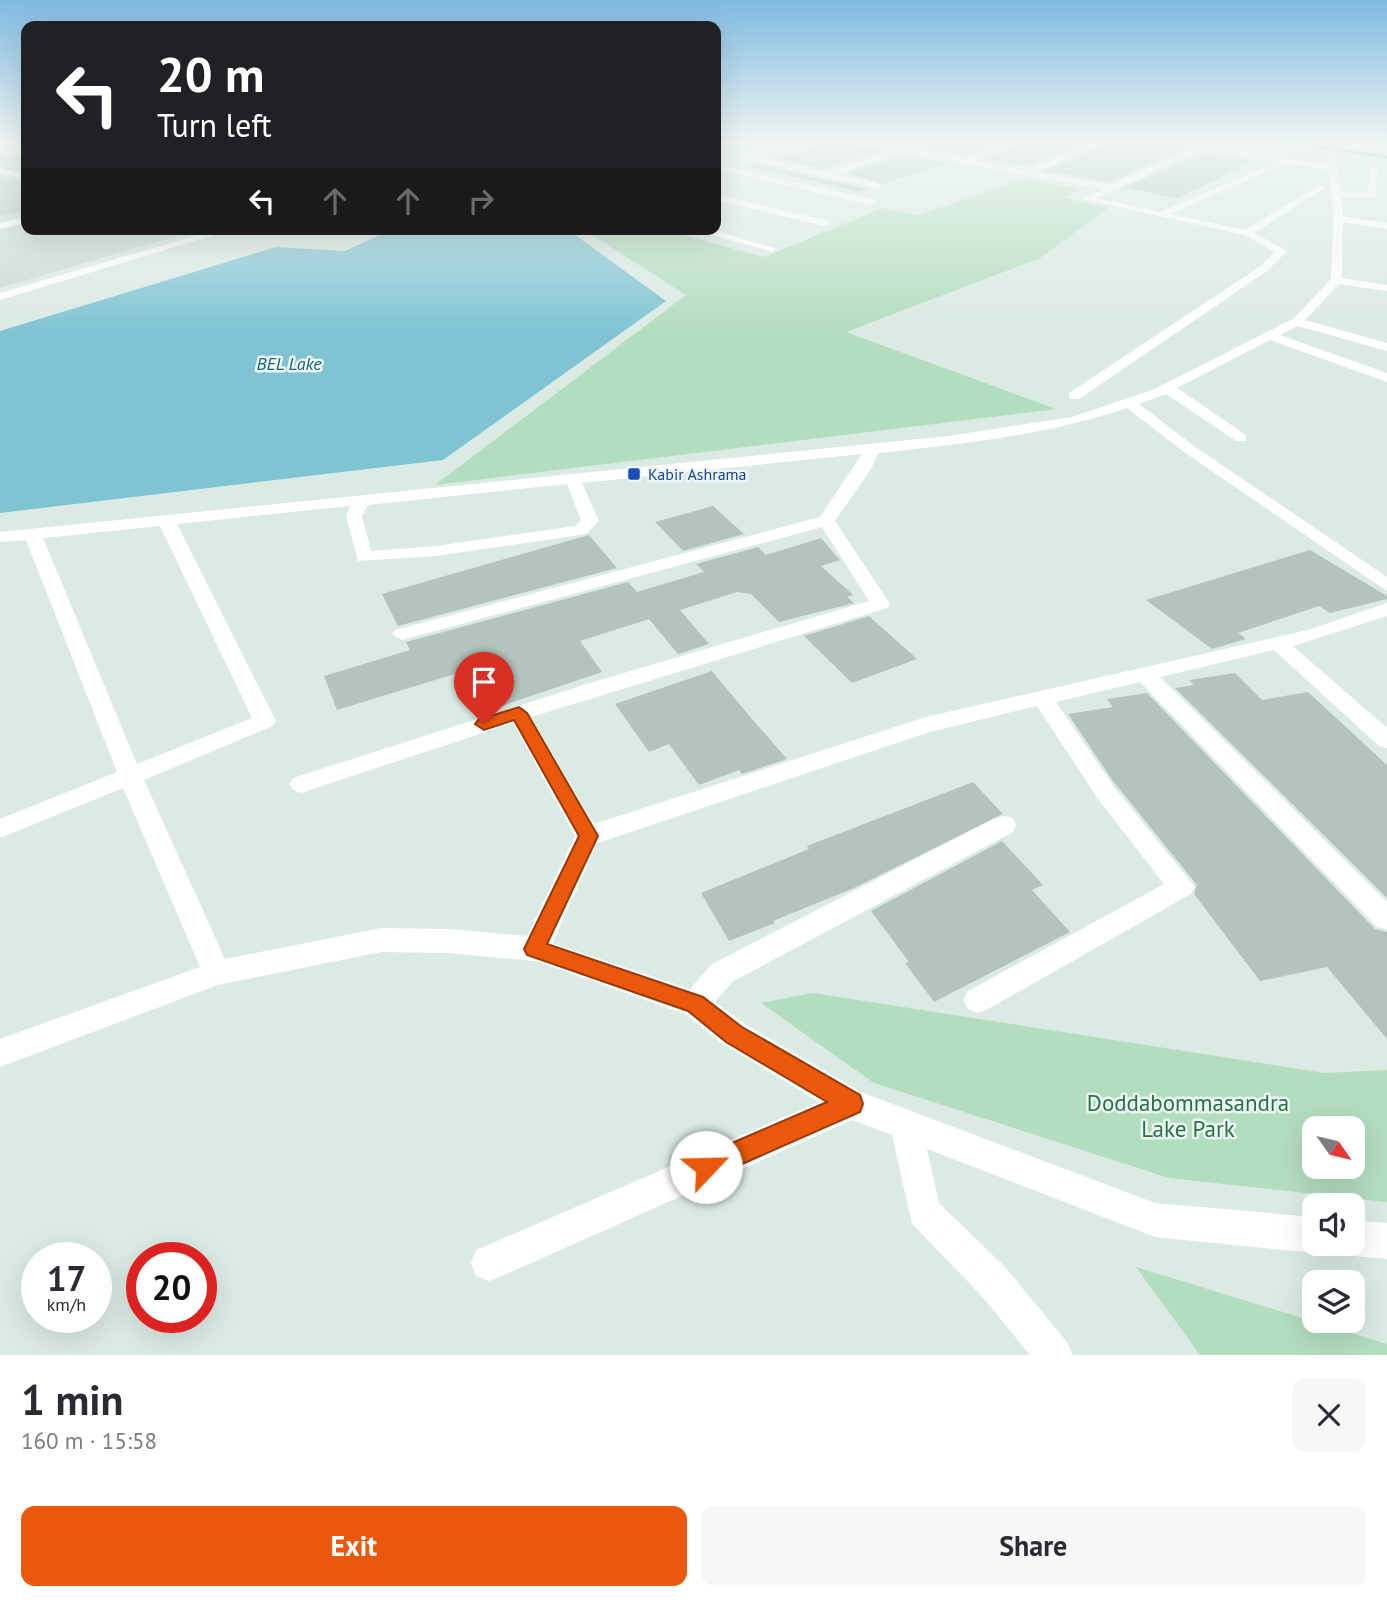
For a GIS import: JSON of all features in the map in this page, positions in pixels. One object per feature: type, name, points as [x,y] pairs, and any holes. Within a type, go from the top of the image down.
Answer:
[{"type":"street","points":[[752,205],[825,223]]},
{"type":"street","points":[[1074,396],[1263,269],[1282,251],[1247,233],[1119,205]]},
{"type":"street","points":[[1163,214],[1183,205]]},
{"type":"street","points":[[1247,233],[1292,205]]},
{"type":"street","points":[[0,537],[948,440],[1075,421],[1167,388],[1297,322],[1336,280],[1340,206],[1387,226]]},
{"type":"street","points":[[0,226],[21,221]]},
{"type":"street","points":[[0,297],[208,235]]},
{"type":"street","points":[[720,235],[772,249]]},
{"type":"street","points":[[1336,280],[1387,288]]},
{"type":"street","points":[[1297,322],[1387,347]]},
{"type":"street","points":[[1270,336],[1387,377]]},
{"type":"street","points":[[1167,388],[1241,438]]},
{"type":"street","points":[[1128,402],[1189,449],[1387,584]]},
{"type":"street","points":[[402,634],[826,521],[863,469],[873,447]]},
{"type":"street","points":[[361,502],[354,516],[363,557],[436,551],[580,530],[590,521],[573,480]]},
{"type":"street","points":[[301,784],[519,713],[880,604],[826,521]]},
{"type":"street","points":[[0,830],[264,721],[167,522]]},
{"type":"street","points":[[33,534],[161,852],[217,973]]},
{"type":"street","points":[[534,949],[588,836],[926,725],[1314,635],[1387,609]]},
{"type":"street","points":[[1278,643],[1387,740]]},
{"type":"street","points":[[1144,674],[1387,919]]},
{"type":"street","points":[[978,1000],[1182,887],[1106,793],[1042,698]]},
{"type":"street","points":[[519,713],[588,836]]},
{"type":"street","points":[[695,1004],[722,973],[1004,825]]},
{"type":"street","points":[[0,1053],[217,973],[381,940],[448,941],[534,949],[695,1004],[734,1034],[851,1104],[1155,1220],[1302,1234]]},
{"type":"street","points":[[489,1263],[851,1104]]},
{"type":"street","points":[[905,1125],[924,1212],[993,1281],[1054,1355]]},
{"type":"street","points":[[1365,1239],[1387,1241]]},
{"type":"shaded area","points":[[0,205],[21,205],[21,235],[180,235],[0,288]]},
{"type":"green space","points":[[947,205],[1096,205],[1108,208],[1040,258],[846,332],[1056,409],[435,485],[686,295],[592,235],[682,235],[764,257],[883,208],[919,215]]},
{"type":"green space","name":"Doddabommasandra Lake Park","points":[[813,993],[1325,1073],[1387,1070],[1387,1202],[1365,1200],[1365,1193],[1305,1193],[1169,1178],[874,1083],[761,1003]]},
{"type":"green space","points":[[1136,1267],[1302,1318],[1302,1333],[1351,1333],[1387,1344],[1387,1355],[1200,1355]]},
{"type":"water","name":"BEL Lake","points":[[380,235],[575,235],[666,301],[443,460],[0,513],[0,331],[276,247],[345,251]]},
{"type":"building","points":[[0,205],[21,205],[21,211],[0,216]]},
{"type":"building","points":[[713,506],[744,534],[683,551],[655,522]]},
{"type":"building","points":[[589,535],[617,568],[398,626],[382,594]]},
{"type":"building","points":[[821,538],[840,560],[821,566],[853,595],[847,597],[854,603],[779,622],[751,594],[737,592],[680,610],[709,644],[678,654],[649,619],[580,641],[602,672],[484,712],[461,672],[337,710],[324,676],[410,650],[406,642],[628,582],[637,592],[704,572],[696,564],[758,547],[766,555]]},
{"type":"building","points":[[1310,550],[1387,596],[1387,599],[1330,613],[1319,606],[1238,633],[1246,639],[1212,649],[1146,600]]},
{"type":"building","points":[[869,616],[917,659],[852,683],[804,636]]},
{"type":"building","points":[[712,671],[787,759],[742,774],[739,770],[699,785],[669,744],[649,752],[615,704]]},
{"type":"building","points":[[1235,673],[1262,700],[1308,692],[1387,765],[1387,898],[1175,688],[1194,685],[1189,680]]},
{"type":"building","points":[[1147,693],[1375,929],[1387,932],[1387,1039],[1327,967],[1260,981],[1194,894],[1197,885],[1113,781],[1068,714],[1113,707],[1107,699]]},
{"type":"building","points":[[973,782],[1003,814],[854,888],[773,921],[775,923],[729,941],[701,893],[809,849],[807,846]]},
{"type":"building","points":[[1002,841],[1043,885],[1032,890],[1070,932],[934,1002],[905,963],[909,962],[871,911]]},
{"type":"place","name":"Kabir Ashrama","points":[[634,474]]},
{"type":"route","points":[[484,724],[519,713],[588,836],[534,949],[695,1004],[734,1034],[851,1104],[706,1167]]}]
